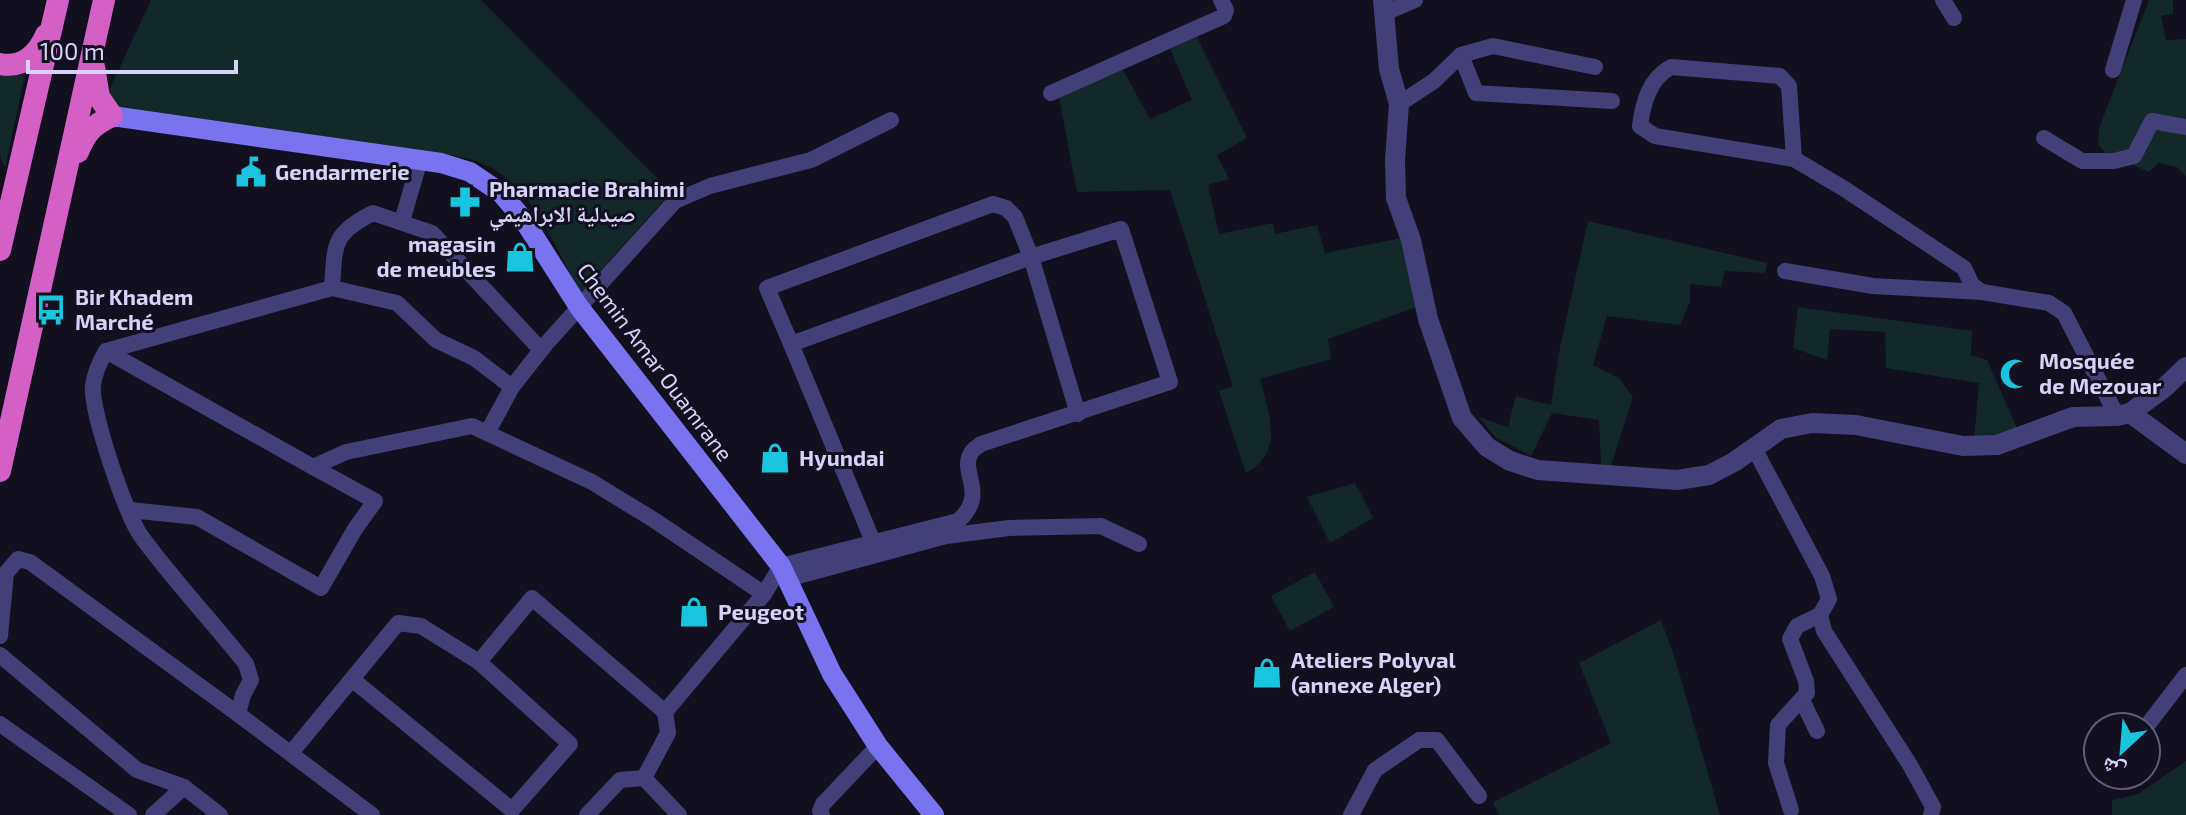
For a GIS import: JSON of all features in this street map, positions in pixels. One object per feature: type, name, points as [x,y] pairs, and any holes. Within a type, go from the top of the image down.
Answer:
[{"type":"highway","points":[[0,471],[104,4]]},
{"type":"highway","points":[[0,64],[24,62],[38,51],[55,10]]},
{"type":"highway","points":[[2,243],[55,10]]},
{"type":"highway","points":[[65,185],[85,135],[94,125],[112,116],[99,97],[93,54]]},
{"type":"highway","points":[[0,206],[2,243]]},
{"type":"main road","name":"Chemin Amar Ouamrane","points":[[112,116],[441,163],[470,172],[501,193],[523,219],[579,307],[784,573],[832,674],[878,746],[934,815]]},
{"type":"street","points":[[1051,93],[1224,16],[1226,10],[1221,0]]},
{"type":"street","points":[[1415,0],[1384,7],[1389,69],[1399,104],[1396,198],[1411,240],[1428,319],[1462,418],[1479,440],[1510,461],[1538,470],[1677,480],[1709,475],[1734,462],[1781,429],[1812,423],[1856,425],[1963,446],[1997,445],[2073,417],[2124,415],[2164,388],[2186,367]]},
{"type":"street","points":[[1943,0],[1954,18]]},
{"type":"street","points":[[2113,70],[2134,0]]},
{"type":"street","points":[[1399,104],[1434,81],[1461,55],[1493,46],[1595,67]]},
{"type":"street","points":[[1461,55],[1476,93],[1612,101]]},
{"type":"street","points":[[1794,159],[1789,86],[1780,76],[1671,67],[1659,74],[1643,103],[1640,126],[1655,136],[1794,159],[1964,268],[1972,285],[1982,292]]},
{"type":"street","points":[[332,288],[338,237],[357,221],[373,213],[402,221],[432,233],[541,350],[675,201],[710,186],[811,160],[891,120]]},
{"type":"street","points":[[2044,138],[2082,161],[2114,161],[2134,156],[2152,121],[2186,127]]},
{"type":"street","points":[[402,221],[420,160]]},
{"type":"street","points":[[874,544],[767,288],[993,204],[1006,208],[1015,217],[1031,257],[1078,414]]},
{"type":"street","points":[[665,712],[784,573],[958,521],[966,514],[974,495],[969,461],[971,452],[981,444],[1170,382],[1121,229],[1031,257],[791,344]]},
{"type":"street","points":[[1785,271],[1873,286],[1982,292],[2049,303],[2064,313],[2124,415],[2186,454]]},
{"type":"street","points":[[238,714],[251,680],[246,664],[139,533],[98,426],[92,387],[98,364],[106,351],[332,288],[397,303],[436,340],[474,358],[512,387]]},
{"type":"street","points":[[487,433],[512,387],[545,345]]},
{"type":"street","points":[[106,351],[375,501],[321,588],[197,517],[130,510]]},
{"type":"street","points":[[313,467],[346,452],[472,426],[592,482],[764,594]]},
{"type":"street","points":[[1754,448],[1822,576],[1829,599],[1820,615],[1797,626],[1790,639],[1806,681],[1807,693],[1778,725],[1776,748],[1779,776],[1791,810]]},
{"type":"street","points":[[784,573],[946,536],[1009,528],[1101,526],[1139,544]]},
{"type":"street","points":[[0,556],[30,562],[372,815]]},
{"type":"street","points":[[0,636],[6,573],[18,559]]},
{"type":"street","points":[[479,662],[532,598],[665,712],[668,733],[644,778]]},
{"type":"street","points":[[1820,615],[1824,631],[1910,765],[1933,807],[1931,815]]},
{"type":"street","points":[[291,753],[398,623],[421,626],[479,662],[570,744],[512,810],[353,680]]},
{"type":"street","points":[[0,655],[137,770],[184,787],[220,815]]},
{"type":"street","points":[[2158,711],[2186,675]]},
{"type":"street","points":[[1802,700],[1817,731]]},
{"type":"street","points":[[0,724],[129,815]]},
{"type":"street","points":[[1351,815],[1375,770],[1419,740],[1437,740],[1479,796]]},
{"type":"street","points":[[822,815],[823,804],[878,746]]},
{"type":"street","points":[[587,815],[620,780],[644,778]]},
{"type":"street","points":[[644,778],[679,815]]},
{"type":"street","points":[[153,815],[184,787]]},
{"type":"green space","points":[[151,0],[481,0],[671,192],[580,294],[533,207],[506,178],[481,163],[444,154],[118,108],[108,93]]},
{"type":"green space","points":[[2149,0],[2173,0],[2173,14],[2161,16],[2166,40],[2186,39],[2186,176],[2177,167],[2159,163],[2149,172],[2106,153],[2098,144],[2099,128]]},
{"type":"green space","points":[[1197,37],[1247,138],[1217,155],[1229,179],[1208,185],[1219,234],[1273,223],[1275,234],[1317,225],[1325,253],[1402,238],[1419,306],[1328,339],[1331,359],[1260,379],[1270,419],[1270,443],[1258,464],[1246,473],[1219,391],[1233,386],[1170,190],[1077,192],[1059,97],[1123,70],[1150,119],[1192,100],[1170,49]]},
{"type":"green space","points":[[0,74],[25,74],[5,168],[0,156]]},
{"type":"green space","points":[[1588,221],[1767,263],[1765,273],[1725,271],[1721,287],[1690,284],[1690,302],[1680,325],[1607,316],[1593,365],[1619,378],[1633,397],[1611,466],[1601,465],[1599,420],[1552,413],[1531,456],[1495,437],[1479,417],[1508,427],[1516,396],[1551,405],[1560,347]]},
{"type":"green space","points":[[1798,307],[1972,331],[1971,355],[1987,360],[2017,428],[1996,438],[1974,439],[1979,383],[1886,368],[1885,332],[1830,329],[1827,360],[1793,348]]},
{"type":"green space","points":[[1355,483],[1373,518],[1330,543],[1307,497]]},
{"type":"green space","points":[[1315,572],[1334,607],[1290,631],[1271,596]]},
{"type":"green space","points":[[1661,620],[1720,815],[1499,815],[1493,802],[1611,743],[1579,663]]},
{"type":"green space","points":[[2186,761],[2186,815],[2112,815],[2112,800],[2142,791],[2162,791],[2162,778]]},
{"type":"place","name":"Gendarmerie","points":[[251,172]]},
{"type":"place","name":"Pharmacie Brahimi صيدلية الابراهيمي","points":[[465,202]]},
{"type":"place","name":"magasin de meubles","points":[[520,257]]},
{"type":"place","name":"Bir Khadem Marché","points":[[51,310]]},
{"type":"place","name":"Mosquée de Mezouar","points":[[2015,374]]},
{"type":"place","name":"Hyundai","points":[[775,458]]},
{"type":"place","name":"Peugeot","points":[[694,612]]},
{"type":"place","name":"Ateliers Polyval (annexe Alger)","points":[[1267,673]]}]
